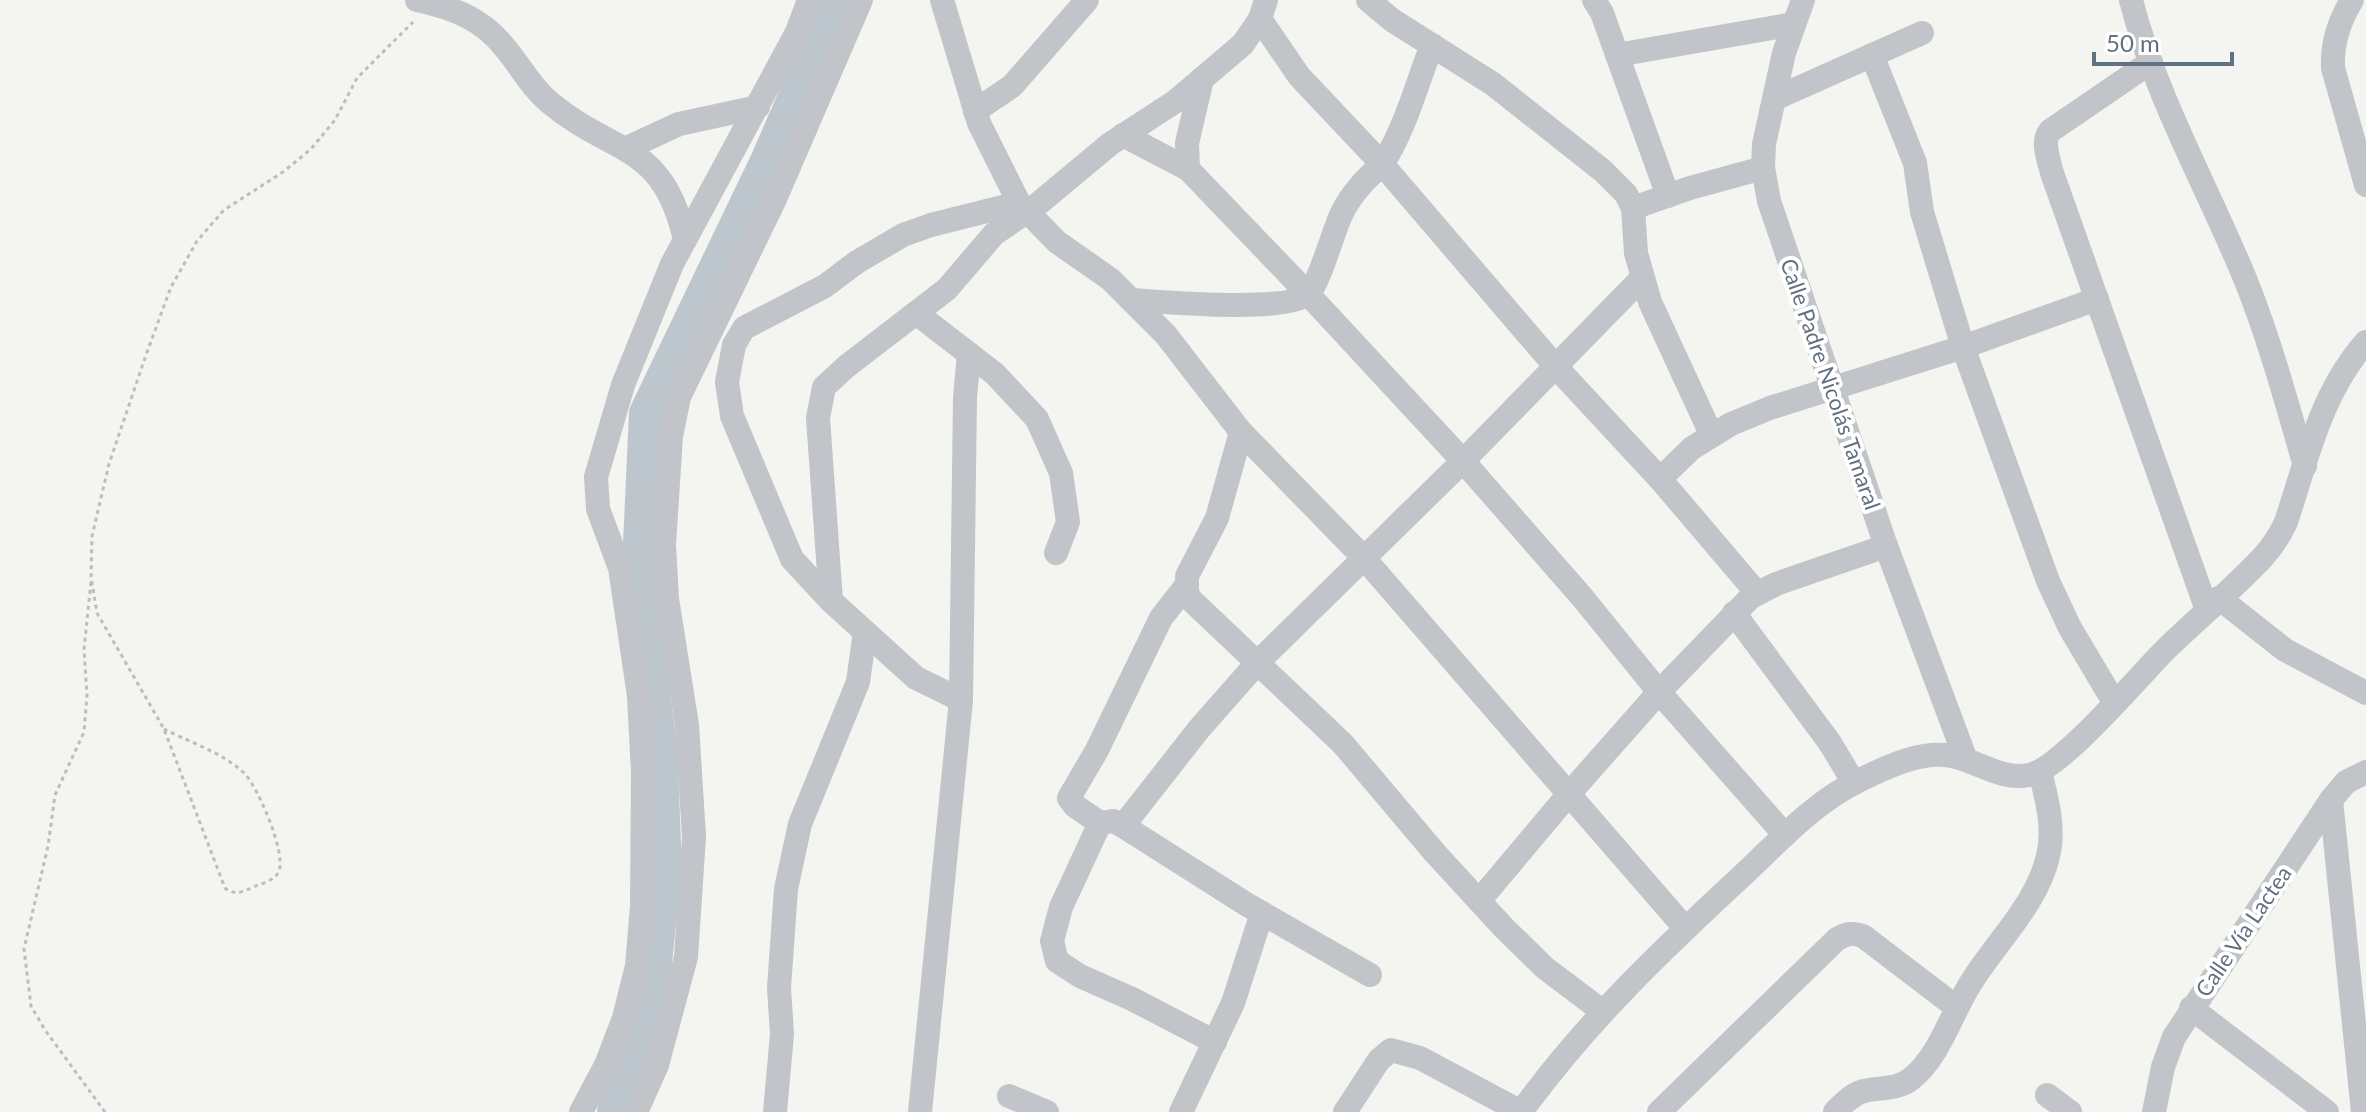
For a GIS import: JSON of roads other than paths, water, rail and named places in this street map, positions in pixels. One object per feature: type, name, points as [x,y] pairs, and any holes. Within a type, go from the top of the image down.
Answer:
[{"type":"street","points":[[417,0],[471,8],[508,51],[524,76],[549,102],[593,132],[627,148],[652,168],[668,188],[685,240]]},
{"type":"street","points":[[581,1112],[606,1065],[624,1018],[637,966],[642,906],[643,772],[639,696],[620,568],[598,509],[596,477],[623,385],[652,310],[685,240],[797,32],[809,0]]},
{"type":"street","points":[[645,1109],[686,957],[694,837],[687,725],[667,599],[664,545],[671,436],[679,397],[775,199],[861,0]]},
{"type":"street","points":[[942,0],[979,123],[1023,207],[1057,242],[1093,266],[1132,300],[1174,345],[1241,432],[1363,557],[1685,928]]},
{"type":"street","points":[[975,111],[1012,86],[1087,0]]},
{"type":"street","points":[[1368,0],[1493,84],[1603,171],[1626,194],[1633,208],[1636,253],[1642,278],[1711,434]]},
{"type":"street","points":[[1594,0],[1602,13],[1668,196]]},
{"type":"street","name":"Calle Padre Nicolás Tamaral","points":[[1803,0],[1784,53],[1764,144],[1763,168],[1769,201],[1886,546],[1966,760]]},
{"type":"street","points":[[2131,0],[2151,62],[2266,331],[2305,466]]},
{"type":"street","points":[[2352,0],[2337,32],[2332,51],[2333,68],[2366,185]]},
{"type":"street","points":[[831,601],[824,468],[818,418],[824,387],[947,289],[994,234],[1023,207],[1176,101],[1243,44],[1263,10]]},
{"type":"street","points":[[1263,10],[1299,76],[1382,164],[1556,367],[1660,479],[1757,593]]},
{"type":"street","points":[[1617,55],[1794,24]]},
{"type":"street","points":[[1776,98],[1922,33]]},
{"type":"street","points":[[1132,300],[1254,304],[1292,301],[1308,294],[1348,202],[1382,164],[1409,110],[1432,45]]},
{"type":"street","points":[[1872,55],[1915,163],[1922,212],[1963,347],[2048,581],[2070,628],[2114,702]]},
{"type":"street","points":[[2151,62],[2050,131],[2045,139],[2052,173],[2213,604],[2285,650],[2366,693]]},
{"type":"street","points":[[1188,169],[1187,143],[1202,79]]},
{"type":"street","points":[[627,148],[679,124],[758,107]]},
{"type":"street","points":[[1123,135],[1188,169],[1308,294],[1463,461],[1785,835]]},
{"type":"street","points":[[1633,208],[1763,168]]},
{"type":"street","points":[[961,700],[916,678],[831,601],[792,559],[732,416],[727,382],[734,345],[744,328],[825,286],[857,262],[903,235],[931,225],[1023,207]]},
{"type":"street","points":[[1215,1042],[1080,976],[1057,961],[1052,941],[1061,907],[1112,825],[1258,662],[1463,461],[1642,278]]},
{"type":"street","points":[[1660,479],[1711,434],[1770,408],[1963,347],[2097,299]]},
{"type":"street","points":[[916,313],[995,374],[1037,419],[1061,473],[1068,522],[1056,553]]},
{"type":"street","points":[[1345,1112],[1379,1060],[1391,1050],[1420,1058],[1521,1112],[1551,1070],[1602,1011],[1685,928],[1785,835],[1854,783],[1910,759],[1935,754],[1966,760],[2001,774],[2020,776],[2040,772],[2061,757],[2277,540],[2286,522],[2329,394],[2366,342]]},
{"type":"street","points":[[920,1112],[961,700],[965,397],[969,354]]},
{"type":"street","points":[[1241,432],[1217,518],[1192,563],[1186,586],[1161,618],[1097,750],[1069,798],[1075,806],[1370,975]]},
{"type":"street","points":[[1479,901],[1659,692],[1734,613],[1757,593],[1886,546]]},
{"type":"street","points":[[1186,586],[1190,599],[1343,744],[1479,901],[1545,968],[1602,1011]]},
{"type":"street","points":[[1734,613],[1821,730],[1854,783]]},
{"type":"street","points":[[775,1112],[782,1034],[779,988],[786,889],[800,824],[858,682],[865,632]]},
{"type":"street","points":[[1835,1112],[1861,1092],[1886,1089],[1910,1080],[1934,1051],[1956,1007],[2027,901],[2050,851],[2049,816],[2040,772]]},
{"type":"street","name":"Calle Vía Lactea","points":[[2154,1112],[2168,1052],[2191,1008],[2331,800],[2346,782],[2366,772]]},
{"type":"street","points":[[2331,800],[2363,1112]]},
{"type":"street","points":[[1181,1112],[1233,1003],[1262,913]]},
{"type":"street","points":[[1659,1112],[1845,934],[1863,936],[1956,1007]]},
{"type":"street","points":[[2191,1008],[2327,1112]]},
{"type":"street","points":[[2047,1095],[2070,1112]]},
{"type":"street","points":[[1009,1096],[1047,1112]]},
{"type":"waterway","points":[[614,1112],[653,981],[665,868],[660,744],[638,588],[646,413],[768,159],[837,0]]}]
